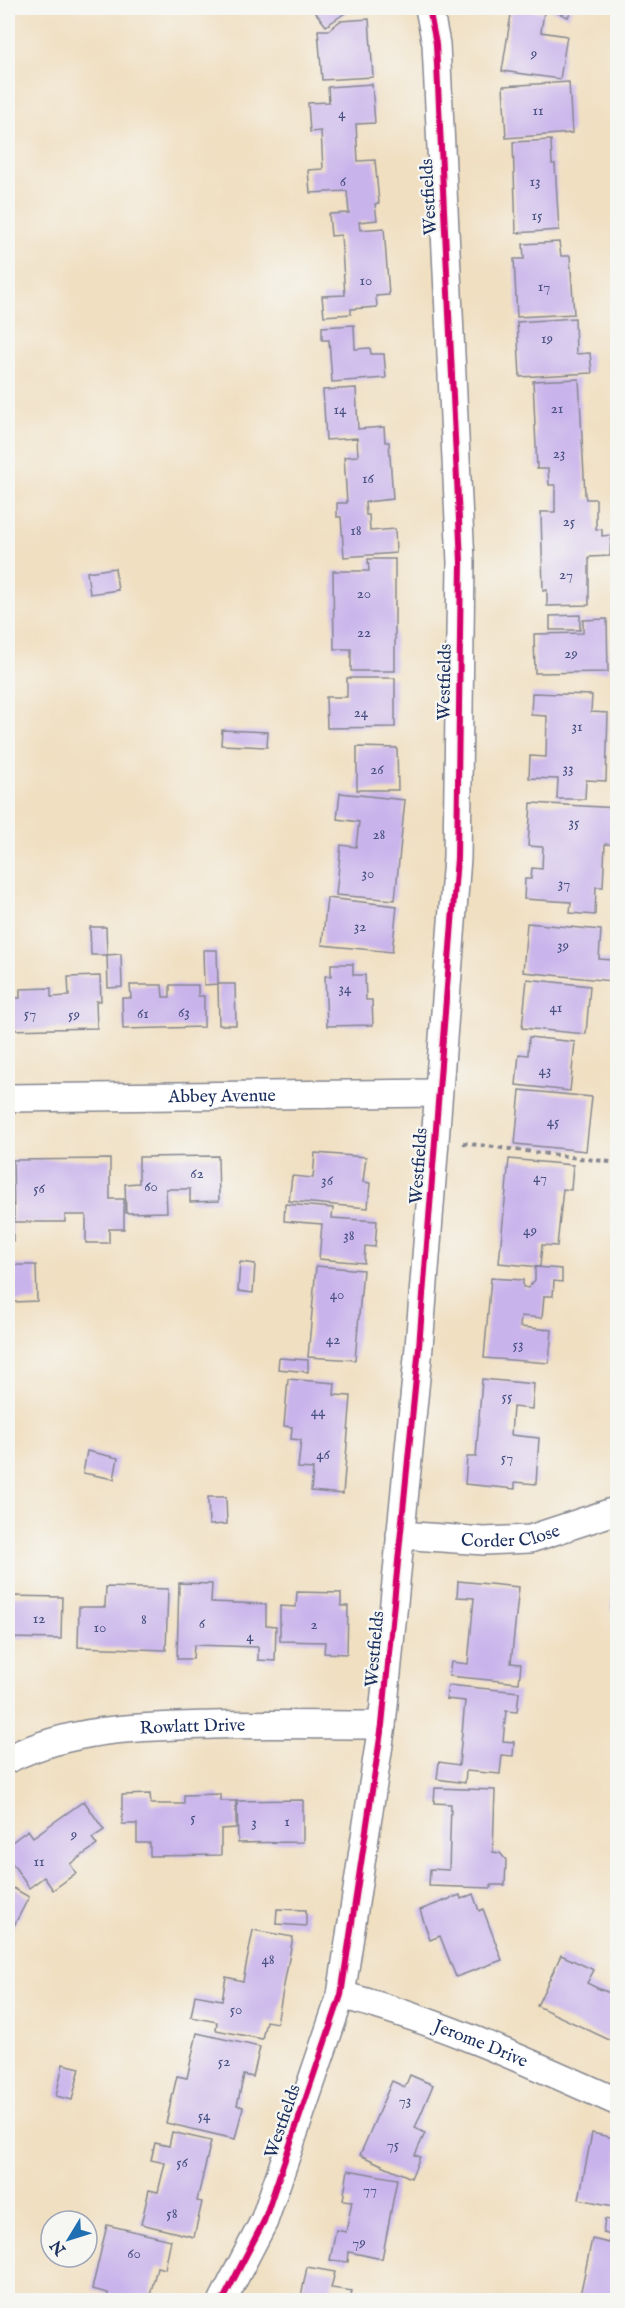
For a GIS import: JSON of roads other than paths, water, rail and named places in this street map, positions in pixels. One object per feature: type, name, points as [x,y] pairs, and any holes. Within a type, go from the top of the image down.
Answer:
[{"type":"street","name":"Westfields","points":[[223,2301],[264,2220],[341,1995],[382,1725],[419,1347],[457,858],[461,562],[436,44],[429,8]]},
{"type":"street","name":"Abbey Avenue","points":[[8,1098],[438,1093]]},
{"type":"street","name":"Corder Close","points":[[400,1535],[484,1541],[530,1539],[618,1510]]},
{"type":"street","name":"Rowlatt Drive","points":[[8,1759],[29,1749],[75,1735],[128,1727],[382,1725]]},
{"type":"street","name":"Jerome Drive","points":[[341,1995],[390,2009],[450,2031],[618,2102]]}]
